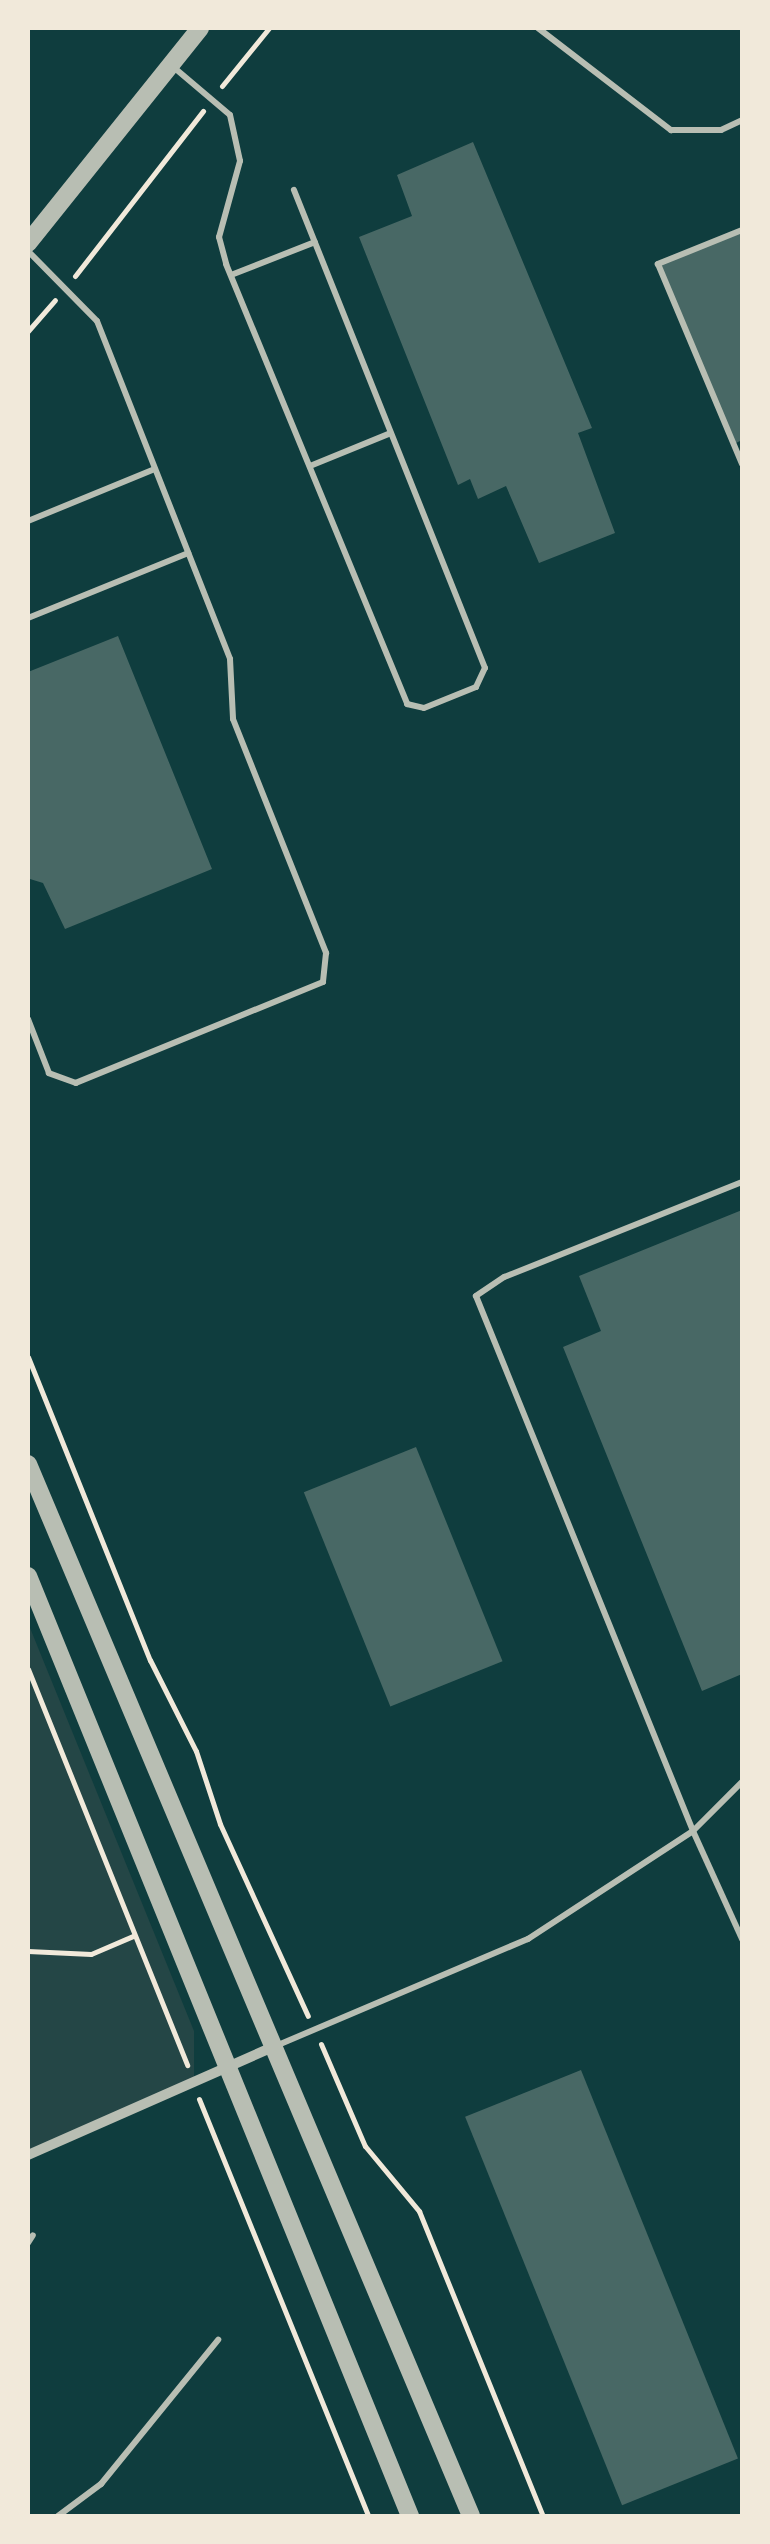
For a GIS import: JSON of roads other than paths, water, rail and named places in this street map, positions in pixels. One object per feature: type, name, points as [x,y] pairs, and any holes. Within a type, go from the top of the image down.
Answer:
[{"type":"street","points":[[28,243],[200,28]]},
{"type":"street","points":[[28,1464],[270,2048],[316,2136],[471,2516]]},
{"type":"street","points":[[28,1576],[410,2516]]},
{"type":"street","points":[[28,2155],[270,2048]]},
{"type":"lane","points":[[538,28],[671,130],[721,130],[742,120]]},
{"type":"lane","points":[[170,64],[230,115],[238,138],[237,185],[219,238],[231,275],[407,704],[424,708],[476,687],[484,668],[294,190]]},
{"type":"lane","points":[[742,230],[658,264],[742,464]]},
{"type":"lane","points":[[231,275],[315,242]]},
{"type":"lane","points":[[28,252],[67,286],[97,322],[230,659],[233,719],[326,953],[323,982],[76,1083],[49,1073],[28,1019]]},
{"type":"lane","points":[[310,466],[391,433]]},
{"type":"lane","points":[[28,521],[155,469]]},
{"type":"lane","points":[[28,618],[188,553]]},
{"type":"lane","points":[[742,1182],[504,1277],[476,1296],[692,1831],[742,1939]]},
{"type":"lane","points":[[270,2048],[528,1939],[692,1831],[742,1782]]},
{"type":"lane","points":[[28,2243],[33,2234]]},
{"type":"lane","points":[[58,2516],[101,2484],[218,2340]]}]
